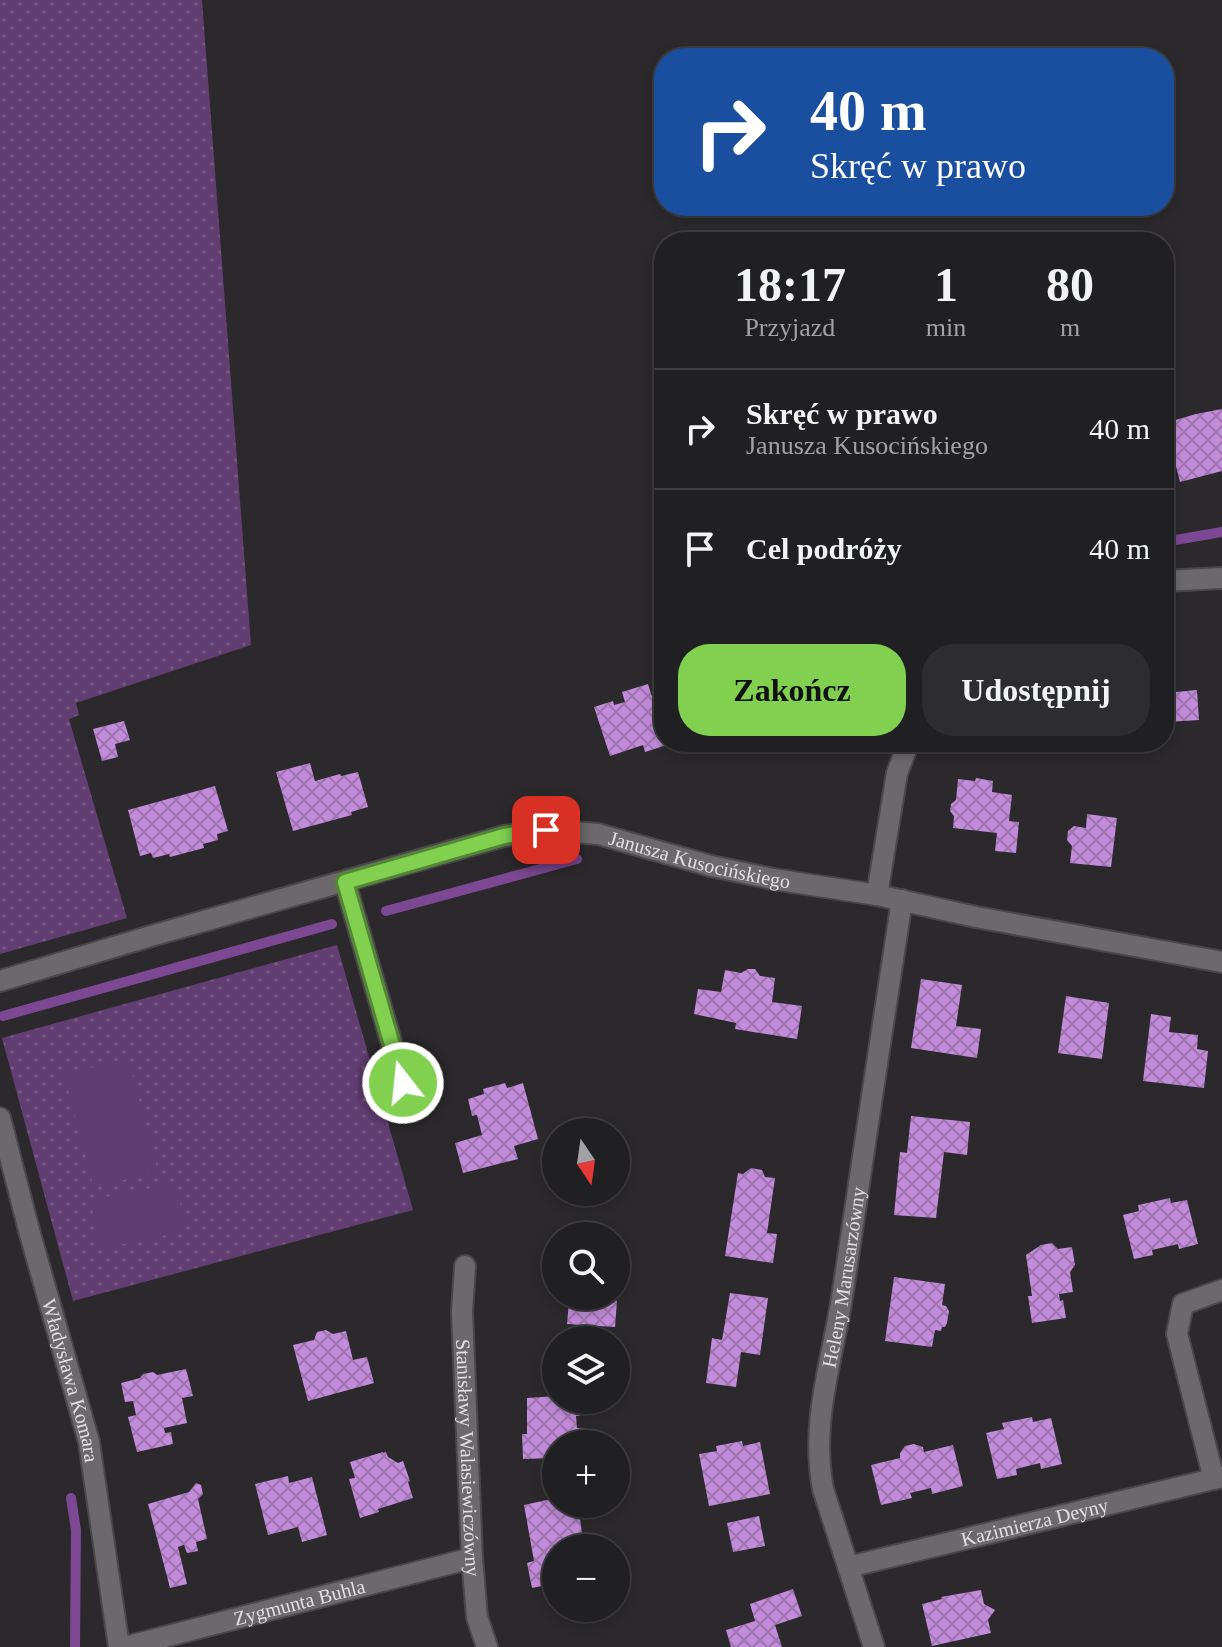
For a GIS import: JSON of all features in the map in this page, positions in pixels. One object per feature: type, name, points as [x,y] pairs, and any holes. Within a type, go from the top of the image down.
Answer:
[{"type":"street","points":[[1174,580],[1222,578]]},
{"type":"street","points":[[877,895],[897,773],[905,752]]},
{"type":"street","name":"Janusza Kusocińskiego","points":[[0,981],[504,836],[546,830],[598,834],[711,866],[773,879],[877,895],[976,917],[1222,962]]},
{"type":"street","points":[[345,882],[403,1083]]},
{"type":"street","name":"Heleny Marusarzówny","points":[[874,1647],[823,1489],[818,1464],[821,1404],[841,1304],[902,900]]},
{"type":"street","name":"Władysława Komara","points":[[0,1118],[89,1442],[122,1647]]},
{"type":"street","name":"Stanisławy Walasiewiczówny","points":[[465,1266],[462,1312],[472,1558],[477,1617],[487,1647]]},
{"type":"street","points":[[1218,1478],[1177,1334],[1183,1304],[1222,1290]]},
{"type":"street","name":"Kazimierza Deyny","points":[[848,1567],[1218,1478]]},
{"type":"street","name":"Zygmunta Buhla","points":[[122,1647],[472,1558]]},
{"type":"shaded area","points":[[0,0],[202,0],[251,645],[76,703],[79,715],[69,719],[127,918],[0,954]]},
{"type":"shaded area","points":[[337,945],[413,1210],[73,1301],[2,1038]]},
{"type":"shaded area","points":[[128,1058],[158,1171],[94,1188],[64,1075]]},
{"type":"shaded area","points":[[176,1183],[186,1231],[101,1249],[90,1200]]},
{"type":"building","points":[[1222,409],[1222,471],[1180,482],[1174,458],[1174,420]]},
{"type":"building","points":[[648,684],[654,703],[654,749],[645,752],[643,745],[610,756],[594,707],[613,701],[614,705],[625,702],[622,692]]},
{"type":"building","points":[[1197,690],[1199,720],[1174,722],[1174,692]]},
{"type":"building","points":[[124,721],[130,740],[115,744],[118,757],[102,761],[93,729]]},
{"type":"building","points":[[310,763],[315,781],[358,772],[368,807],[351,812],[352,815],[293,831],[276,772]]},
{"type":"building","points":[[976,778],[993,781],[992,792],[1012,795],[1009,821],[1019,822],[1016,853],[995,851],[997,833],[953,828],[954,816],[950,811],[951,804],[956,800],[958,779],[975,781]]},
{"type":"building","points":[[215,786],[228,831],[217,834],[218,840],[203,844],[204,848],[170,857],[169,854],[153,858],[151,853],[140,856],[128,810]]},
{"type":"building","points":[[1087,814],[1117,818],[1111,867],[1070,863],[1072,846],[1067,840],[1068,831],[1074,826],[1086,828]]},
{"type":"building","points":[[755,969],[760,976],[775,978],[772,1002],[802,1006],[797,1039],[735,1029],[736,1023],[694,1014],[698,989],[721,992],[725,970],[741,973]]},
{"type":"building","points":[[921,979],[962,985],[956,1026],[981,1029],[977,1058],[911,1048]]},
{"type":"building","points":[[1066,996],[1109,1003],[1102,1059],[1058,1053]]},
{"type":"building","points":[[1151,1014],[1171,1017],[1169,1032],[1198,1035],[1197,1049],[1208,1051],[1204,1088],[1143,1081]]},
{"type":"building","points":[[505,1083],[507,1088],[523,1083],[538,1139],[514,1146],[518,1159],[463,1173],[455,1143],[482,1135],[477,1115],[472,1116],[468,1099],[484,1094],[483,1089]]},
{"type":"building","points":[[911,1116],[970,1122],[967,1155],[944,1152],[936,1218],[894,1215],[900,1152],[907,1153]]},
{"type":"building","points":[[751,1168],[762,1170],[765,1177],[775,1178],[767,1233],[777,1234],[773,1263],[725,1256],[738,1173],[743,1174]]},
{"type":"building","points":[[1170,1198],[1171,1203],[1187,1200],[1198,1244],[1179,1249],[1178,1244],[1152,1250],[1153,1255],[1134,1259],[1123,1215],[1139,1211],[1138,1205]]},
{"type":"building","points":[[1052,1243],[1058,1249],[1072,1247],[1075,1265],[1070,1272],[1073,1292],[1059,1294],[1066,1318],[1032,1323],[1026,1255],[1041,1245]]},
{"type":"building","points":[[894,1277],[945,1284],[942,1305],[949,1311],[947,1323],[941,1331],[935,1330],[932,1347],[885,1341]]},
{"type":"building","points":[[730,1293],[768,1298],[760,1355],[741,1352],[736,1387],[706,1383],[712,1338],[722,1340]]},
{"type":"building","points":[[568,1310],[616,1310],[615,1326],[567,1324]]},
{"type":"building","points":[[326,1330],[333,1334],[346,1331],[353,1360],[367,1357],[374,1383],[308,1401],[293,1345],[314,1340],[317,1332]]},
{"type":"building","points":[[186,1369],[193,1396],[182,1398],[187,1423],[164,1428],[165,1433],[171,1432],[173,1444],[137,1452],[128,1417],[136,1415],[133,1401],[125,1402],[121,1383],[140,1378],[143,1374],[153,1372],[157,1375]]},
{"type":"building","points":[[542,1397],[542,1414],[580,1414],[576,1416],[577,1428],[587,1430],[542,1430],[542,1458],[523,1459],[522,1434],[527,1434],[527,1398]]},
{"type":"building","points":[[1032,1417],[1033,1422],[1051,1418],[1062,1464],[1041,1469],[1040,1463],[1016,1469],[1017,1475],[997,1479],[986,1433],[1004,1429],[1002,1423]]},
{"type":"building","points":[[742,1441],[743,1446],[760,1442],[770,1494],[709,1506],[699,1454],[717,1451],[716,1446]]},
{"type":"building","points":[[914,1444],[923,1447],[924,1452],[953,1445],[963,1486],[932,1494],[931,1488],[910,1493],[912,1498],[881,1505],[871,1465],[900,1458],[905,1446]]},
{"type":"building","points":[[383,1452],[398,1463],[403,1461],[413,1498],[360,1518],[349,1479],[355,1478],[350,1462]]},
{"type":"building","points":[[288,1476],[289,1483],[312,1477],[327,1535],[302,1542],[298,1527],[268,1535],[255,1484]]},
{"type":"building","points":[[196,1483],[201,1485],[203,1494],[198,1499],[207,1539],[196,1542],[198,1551],[187,1553],[184,1545],[178,1547],[187,1584],[170,1588],[148,1504],[189,1492]]},
{"type":"building","points":[[542,1501],[542,1518],[580,1518],[582,1534],[542,1534],[542,1586],[532,1588],[527,1563],[534,1561],[524,1505]]},
{"type":"building","points":[[759,1516],[765,1546],[733,1552],[727,1523]]},
{"type":"building","points":[[793,1589],[802,1616],[775,1625],[782,1647],[731,1647],[726,1630],[755,1621],[750,1604]]},
{"type":"building","points":[[981,1590],[984,1604],[995,1610],[988,1620],[991,1633],[932,1646],[922,1604],[941,1597]]},
{"type":"waterway","points":[[1174,540],[1222,532]]},
{"type":"waterway","points":[[386,911],[577,859]]},
{"type":"waterway","points":[[3,1016],[332,924]]},
{"type":"waterway","points":[[71,1498],[76,1530],[75,1647]]},
{"type":"route","points":[[403,1083],[345,882],[504,836],[546,830]]}]
